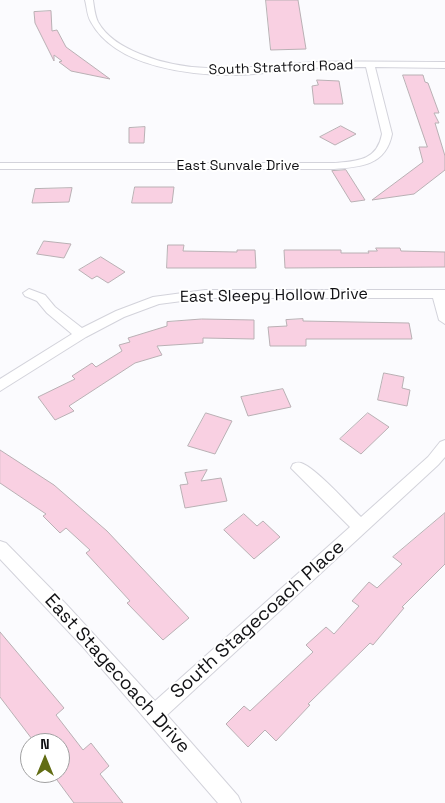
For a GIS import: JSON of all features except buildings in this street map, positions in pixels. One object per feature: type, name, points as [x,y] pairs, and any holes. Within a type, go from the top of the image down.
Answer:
[{"type":"street","name":"South Stratford Road","points":[[89,0],[93,18],[98,29],[107,39],[122,49],[160,64],[181,68],[222,72],[319,65],[445,65]]},
{"type":"street","name":"East Sunvale Drive","points":[[0,166],[334,166],[358,164],[371,159],[381,152],[386,144],[387,134],[370,65]]},
{"type":"street","points":[[29,293],[41,298],[51,310],[81,334]]},
{"type":"street","name":"East Sleepy Hollow Drive","points":[[0,386],[81,334],[143,304],[172,297],[205,294],[442,294]]},
{"type":"street","points":[[442,294],[445,320]]},
{"type":"street","name":"South Stagecoach Place","points":[[154,714],[361,527],[433,460],[445,446]]},
{"type":"street","points":[[298,468],[312,479],[361,527]]},
{"type":"street","name":"East Stagecoach Drive","points":[[0,548],[33,581],[154,714],[231,803]]}]
